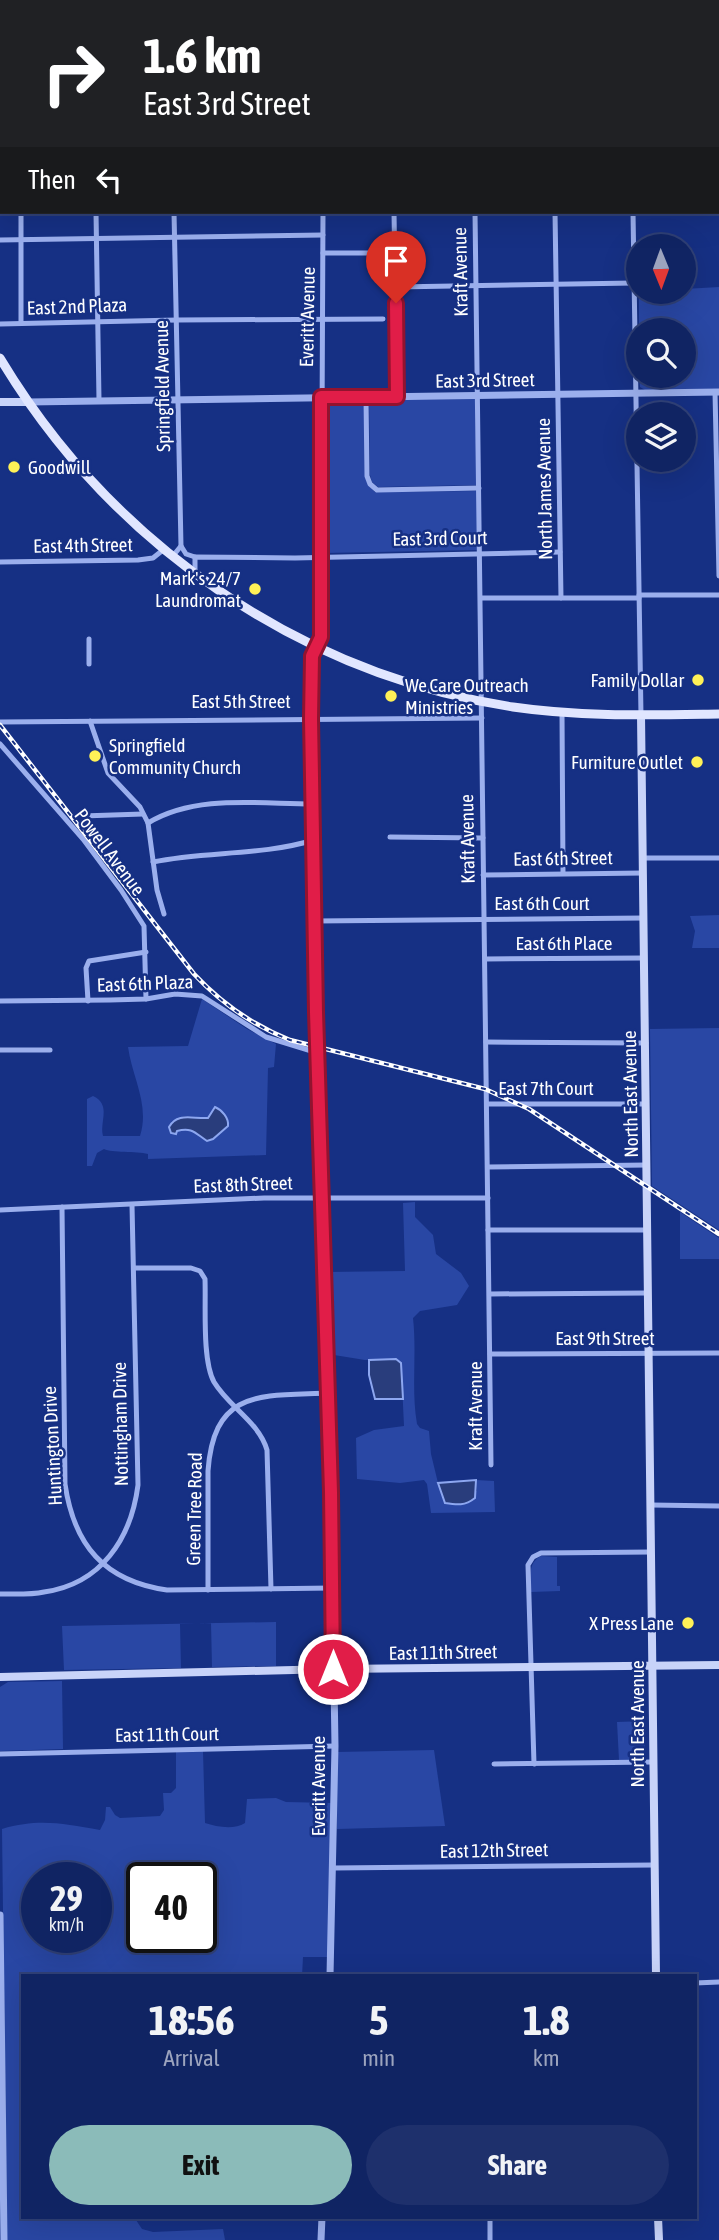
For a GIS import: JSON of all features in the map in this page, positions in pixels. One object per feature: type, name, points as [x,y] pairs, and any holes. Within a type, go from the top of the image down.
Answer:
[{"type":"main road","points":[[0,358],[28,401],[85,475],[131,522],[194,574],[268,622],[316,647],[399,680],[481,702],[562,713],[719,715]]},
{"type":"main road","name":"East 3rd Street","points":[[0,402],[28,401]]},
{"type":"main road","name":"North East Avenue","points":[[640,715],[656,1974]]},
{"type":"main road","name":"East 11th Street","points":[[0,1676],[719,1665]]},
{"type":"main road","points":[[658,2219],[659,2240]]},
{"type":"street","points":[[21,214],[21,323]]},
{"type":"street","points":[[96,214],[99,400]]},
{"type":"street","name":"Springfield Avenue","points":[[174,214],[181,546]]},
{"type":"street","name":"Everitt Avenue","points":[[323,214],[321,637],[312,656],[311,719],[335,1746],[330,1974]]},
{"type":"street","points":[[394,214],[397,397]]},
{"type":"street","name":"Kraft Avenue","points":[[475,214],[491,1465]]},
{"type":"street","name":"North James Avenue","points":[[555,214],[561,598]]},
{"type":"street","name":"North East Avenue","points":[[633,214],[633,234]]},
{"type":"street","points":[[0,240],[323,235]]},
{"type":"street","points":[[323,253],[394,253]]},
{"type":"street","points":[[396,287],[626,283]]},
{"type":"street","name":"North East Avenue","points":[[634,304],[640,715]]},
{"type":"street","name":"East 2nd Plaza","points":[[0,324],[177,320],[383,320]]},
{"type":"street","points":[[717,393],[719,576]]},
{"type":"street","name":"East 3rd Street","points":[[28,401],[717,393]]},
{"type":"street","points":[[366,397],[367,476],[370,484],[377,490],[479,488]]},
{"type":"street","points":[[172,557],[181,546],[186,554],[195,557],[321,557]]},
{"type":"street","name":"East 4th Street","points":[[0,562],[136,560],[153,558],[163,550]]},
{"type":"street","name":"East 3rd Court","points":[[321,557],[560,552]]},
{"type":"street","points":[[194,574],[195,557]]},
{"type":"street","points":[[481,598],[719,595]]},
{"type":"street","points":[[89,639],[89,664]]},
{"type":"street","points":[[562,713],[562,873]]},
{"type":"street","name":"East 5th Street","points":[[0,722],[482,718]]},
{"type":"street","points":[[90,721],[108,774],[148,823],[164,914]]},
{"type":"street","name":"Powell Avenue","points":[[0,744],[83,838],[144,926],[146,999]]},
{"type":"street","points":[[148,823],[166,814],[201,805],[313,804]]},
{"type":"street","points":[[82,816],[143,814]]},
{"type":"street","points":[[390,837],[483,838]]},
{"type":"street","points":[[153,862],[192,855],[278,849],[314,840]]},
{"type":"street","points":[[643,858],[719,858]]},
{"type":"street","name":"East 6th Street","points":[[483,875],[643,873]]},
{"type":"street","name":"East 6th Court","points":[[315,921],[644,918]]},
{"type":"street","points":[[88,1001],[86,968],[89,961],[146,952]]},
{"type":"street","name":"East 6th Place","points":[[485,959],[644,958]]},
{"type":"street","name":"East 6th Plaza","points":[[0,1001],[146,999],[175,994],[202,996],[266,1037],[318,1053]]},
{"type":"street","points":[[486,1042],[646,1043]]},
{"type":"street","points":[[0,1050],[50,1050]]},
{"type":"street","name":"East 7th Court","points":[[487,1104],[646,1104]]},
{"type":"street","points":[[488,1167],[647,1165]]},
{"type":"street","name":"East 8th Street","points":[[0,1210],[264,1198],[488,1198]]},
{"type":"street","name":"Nottingham Drive","points":[[0,1594],[55,1590],[80,1580],[103,1564],[124,1536],[132,1518],[138,1485],[132,1205]]},
{"type":"street","name":"Huntington Drive","points":[[62,1207],[65,1484],[69,1511],[76,1530],[93,1554],[120,1576],[149,1587],[167,1590],[332,1588]]},
{"type":"street","points":[[488,1230],[648,1230]]},
{"type":"street","points":[[134,1268],[191,1268],[200,1271],[205,1279],[209,1369],[223,1394],[261,1434],[267,1450],[271,1589]]},
{"type":"street","points":[[490,1294],[648,1293]]},
{"type":"street","name":"East 9th Street","points":[[490,1354],[719,1353]]},
{"type":"street","points":[[235,1407],[244,1401],[263,1396],[328,1393]]},
{"type":"street","name":"Green Tree Road","points":[[208,1590],[209,1452],[218,1426],[235,1407]]},
{"type":"street","points":[[651,1505],[719,1506]]},
{"type":"street","points":[[534,1764],[528,1565],[533,1557],[541,1553],[651,1552]]},
{"type":"street","name":"East 11th Court","points":[[0,1754],[335,1746]]},
{"type":"street","points":[[494,1764],[653,1762]]},
{"type":"street","name":"East 12th Street","points":[[334,1868],[654,1865]]},
{"type":"street","points":[[0,1915],[4,2240]]},
{"type":"street","points":[[697,1983],[719,1982]]},
{"type":"street","points":[[321,2219],[321,2240]]},
{"type":"street","points":[[490,2219],[490,2240]]},
{"type":"shaded area","points":[[719,287],[719,389],[642,388],[696,388],[696,318],[639,318],[639,304],[696,304],[696,288]]},
{"type":"shaded area","points":[[475,399],[477,485],[378,487],[372,482],[369,400]]},
{"type":"shaded area","points":[[324,400],[364,400],[365,476],[368,485],[375,492],[477,491],[478,550],[325,553]]},
{"type":"shaded area","points":[[719,915],[719,948],[692,948],[695,931],[690,916]]},
{"type":"shaded area","points":[[202,999],[247,1029],[276,1044],[274,1067],[268,1068],[266,1155],[148,1159],[148,1154],[104,1149],[97,1153],[92,1166],[87,1166],[87,1099],[93,1096],[102,1104],[103,1136],[140,1136],[143,1125],[142,1102],[128,1047],[188,1046]],"holes":[[[212,1111],[228,1126],[200,1136],[189,1129],[177,1131],[171,1122],[184,1116],[208,1118]]]},
{"type":"shaded area","points":[[719,1028],[719,1230],[652,1186],[650,1029]]},
{"type":"shaded area","points":[[215,1107],[224,1115],[228,1126],[213,1139],[207,1141],[186,1130],[171,1133],[169,1127],[176,1119],[208,1118]]},
{"type":"shaded area","points":[[415,1202],[415,1217],[433,1235],[436,1254],[461,1273],[469,1286],[457,1305],[420,1311],[413,1318],[417,1424],[429,1431],[438,1483],[477,1491],[476,1480],[494,1481],[495,1512],[431,1513],[427,1484],[424,1480],[400,1483],[357,1479],[356,1438],[374,1430],[404,1426],[401,1363],[396,1359],[365,1360],[334,1355],[330,1359],[327,1272],[405,1271],[403,1203]]},
{"type":"shaded area","points":[[680,1212],[719,1238],[719,1259],[680,1259]]},
{"type":"shaded area","points":[[396,1359],[401,1363],[403,1399],[375,1399],[369,1375],[369,1360]]},
{"type":"shaded area","points":[[476,1480],[475,1498],[461,1504],[445,1503],[438,1483]]},
{"type":"shaded area","points":[[541,1556],[557,1557],[557,1586],[560,1586],[560,1591],[531,1592],[532,1567]]},
{"type":"shaded area","points":[[276,1622],[276,1666],[212,1667],[211,1623]]},
{"type":"shaded area","points":[[180,1624],[181,1668],[64,1670],[62,1626]]},
{"type":"shaded area","points":[[62,1681],[63,1749],[0,1751],[0,1687],[8,1682]]},
{"type":"shaded area","points":[[645,1721],[645,1760],[619,1760],[617,1722]]},
{"type":"shaded area","points":[[434,1750],[445,1826],[337,1829],[337,1752]]},
{"type":"shaded area","points":[[203,1751],[205,1823],[231,1827],[245,1823],[247,1799],[276,1798],[286,1802],[332,1803],[328,1957],[303,1957],[302,1974],[21,1974],[21,2219],[135,2219],[142,2229],[153,2232],[223,2229],[225,2240],[7,2240],[2,1829],[40,1823],[100,1830],[105,1820],[106,1807],[110,1807],[120,1818],[160,1816],[164,1810],[163,1793],[171,1793],[176,1788],[176,1752]]},
{"type":"railway","points":[[0,725],[194,974],[238,1013],[290,1040],[485,1089],[529,1109],[719,1234]]},
{"type":"place","name":"Goodwill","points":[[14,467]]},
{"type":"place","name":"Mark's 24/7 Laundromat","points":[[255,589]]},
{"type":"place","name":"Family Dollar","points":[[698,680]]},
{"type":"place","name":"We Care Outreach Ministries","points":[[391,696]]},
{"type":"place","name":"Springfield Community Church","points":[[95,756]]},
{"type":"place","name":"Furniture Outlet","points":[[697,762]]},
{"type":"place","name":"X Press Lane","points":[[688,1623]]},
{"type":"route","points":[[333,1669],[311,719],[312,656],[321,637],[321,397],[397,397],[396,303]]}]
